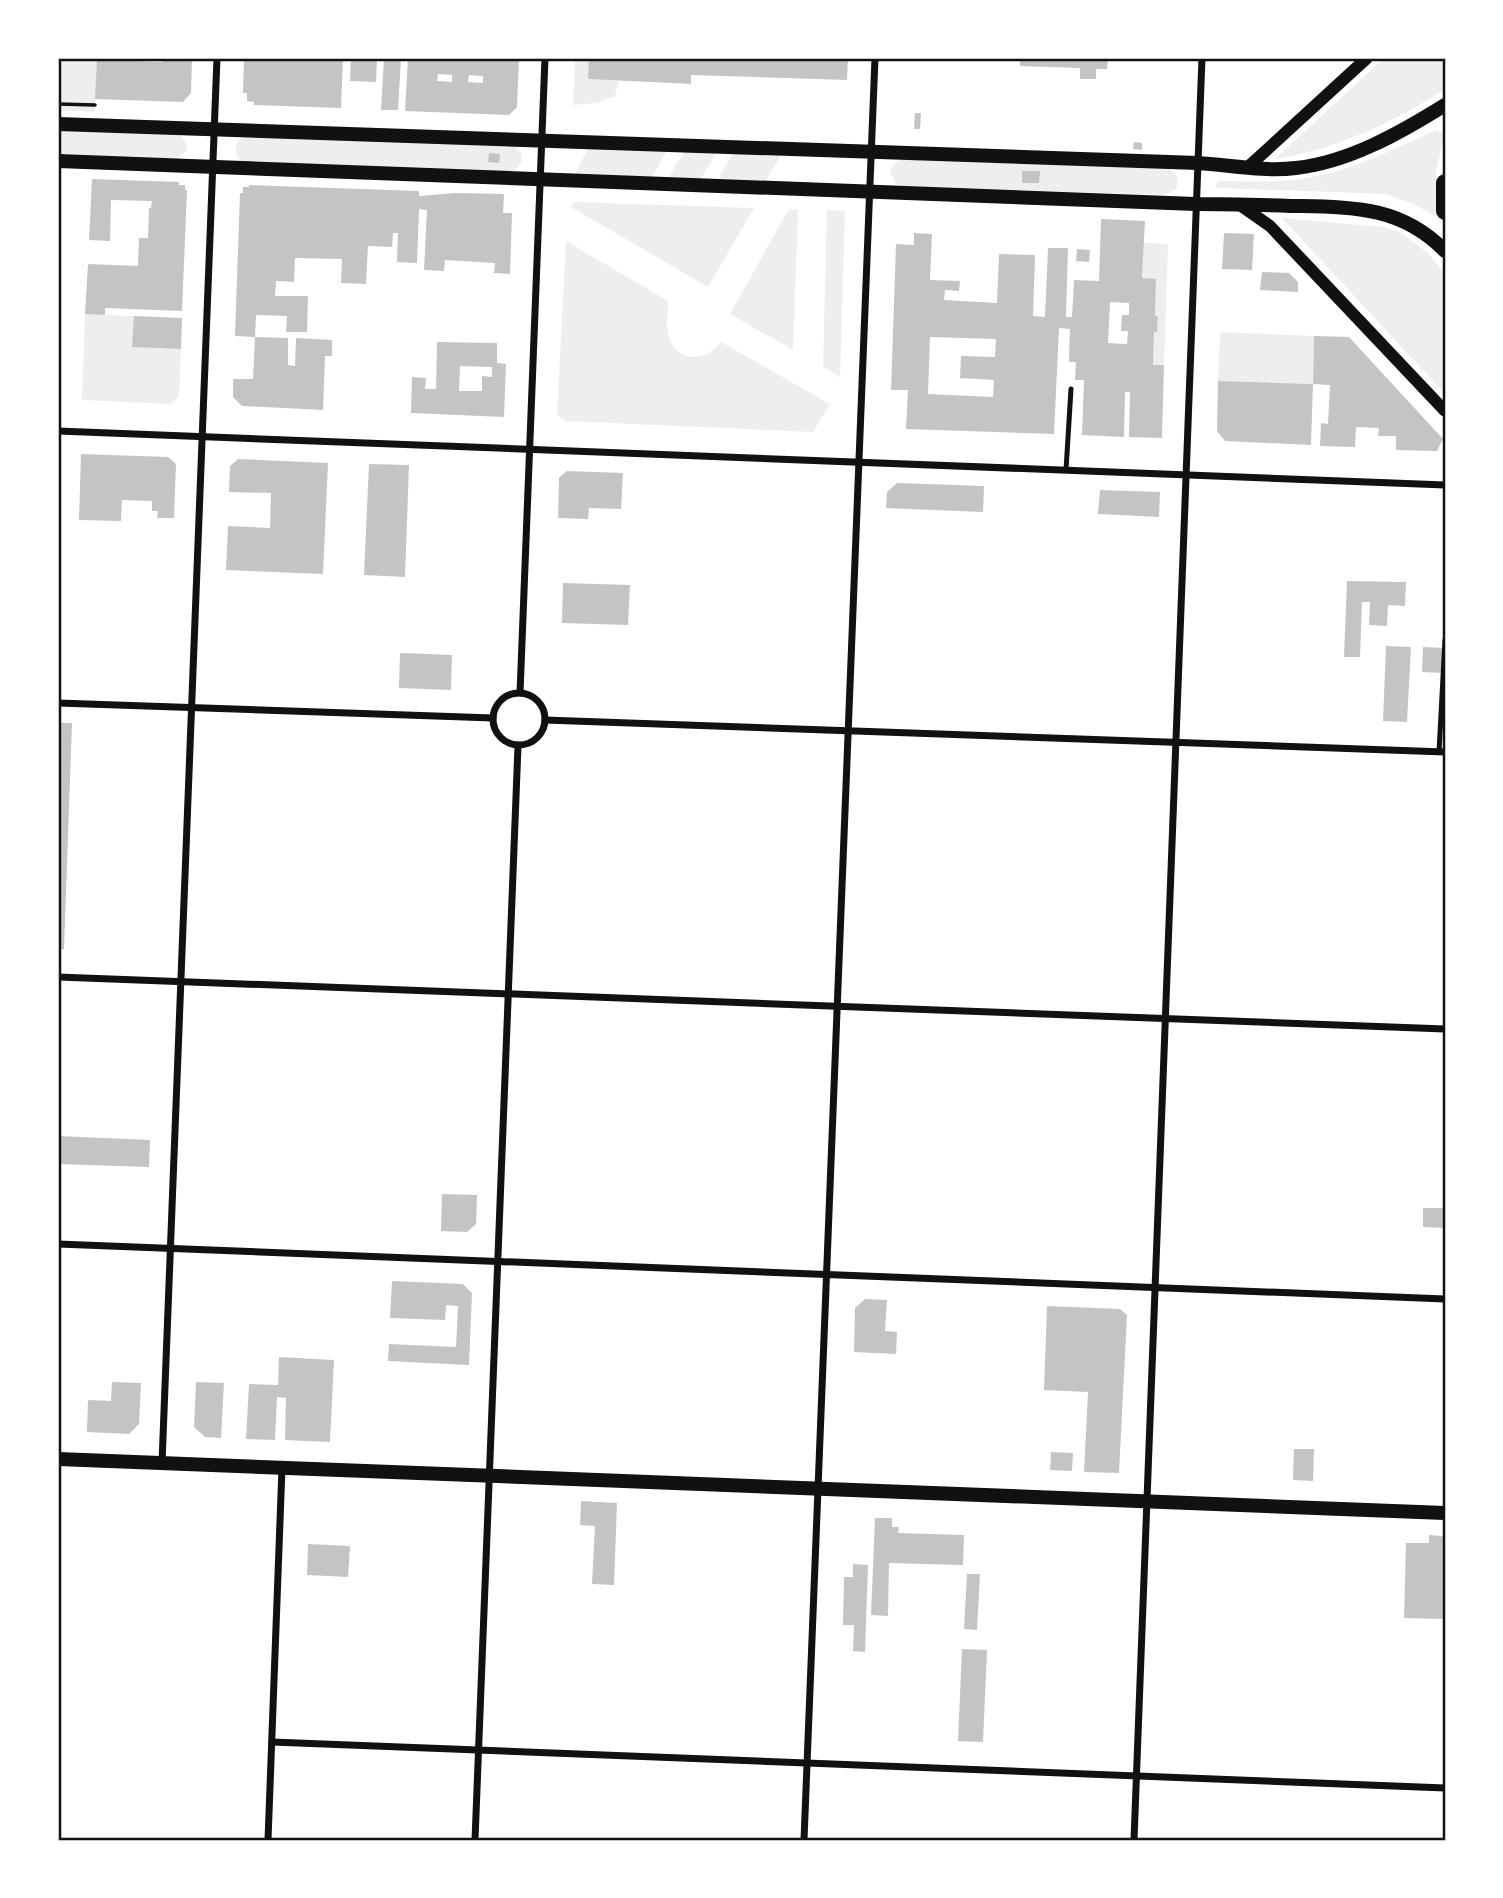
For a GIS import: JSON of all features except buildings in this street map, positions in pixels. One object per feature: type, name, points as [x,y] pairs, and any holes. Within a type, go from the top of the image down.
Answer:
[{"type":"main road","points":[[58,124],[1295,168],[1336,159],[1394,134],[1445,105]]},
{"type":"main road","points":[[58,161],[1370,210],[1408,223],[1424,232],[1445,251]]},
{"type":"main road","points":[[1445,183],[1445,211]]},
{"type":"main road","points":[[58,1459],[1445,1513]]},
{"type":"street","points":[[163,1463],[217,58]]},
{"type":"street","points":[[520,693],[545,58]]},
{"type":"street","points":[[804,1840],[874,58]]},
{"type":"street","points":[[1134,1840],[1202,58]]},
{"type":"street","points":[[1248,167],[1367,58]]},
{"type":"street","points":[[1239,205],[1270,226],[1445,411]]},
{"type":"street","points":[[58,431],[1445,485]]},
{"type":"street","points":[[520,693],[535,698],[541,704],[545,720],[540,736],[518,746],[510,744],[497,734],[492,718],[498,703],[504,697],[520,693]]},
{"type":"street","points":[[58,703],[492,718]]},
{"type":"street","points":[[545,720],[1442,752]]},
{"type":"street","points":[[475,1840],[518,746]]},
{"type":"street","points":[[58,977],[1445,1029]]},
{"type":"street","points":[[58,1244],[1445,1299]]},
{"type":"street","points":[[268,1840],[282,1468]]},
{"type":"street","points":[[272,1742],[1445,1788]]},
{"type":"lane","points":[[1066,470],[1071,389]]},
{"type":"lane","points":[[1442,752],[1445,640]]},
{"type":"path","points":[[58,97],[60,104],[95,105]]},
{"type":"shaded area","points":[[58,58],[97,58],[95,112],[58,110]]},
{"type":"shaded area","points":[[575,58],[589,58],[589,79],[619,81],[615,96],[597,103],[573,105]]},
{"type":"shaded area","points":[[1384,58],[1445,58],[1445,89],[1405,113],[1363,133],[1320,149],[1275,159]]},
{"type":"shaded area","points":[[58,129],[179,134],[185,141],[187,150],[177,160],[58,156]]},
{"type":"shaded area","points":[[1436,130],[1444,136],[1436,171],[1436,217],[1414,204],[1386,194],[1215,186],[1218,181],[1289,180],[1335,172]]},
{"type":"shaded area","points":[[245,136],[514,146],[521,153],[522,162],[513,172],[243,162],[235,149]]},
{"type":"shaded area","points":[[588,148],[667,151],[651,178],[575,175]]},
{"type":"shaded area","points":[[684,152],[716,153],[700,180],[668,178]]},
{"type":"shaded area","points":[[733,153],[781,155],[765,182],[718,180]]},
{"type":"shaded area","points":[[901,159],[1166,168],[1174,172],[1178,180],[1176,189],[1164,195],[904,186],[896,184],[890,172],[894,164]]},
{"type":"shaded area","points":[[574,202],[754,208],[708,287],[571,207]]},
{"type":"shaded area","points":[[789,209],[798,210],[793,350],[730,314]]},
{"type":"shaded area","points":[[827,210],[845,211],[840,377],[823,367]]},
{"type":"shaded area","points":[[1282,218],[1384,227],[1402,233],[1429,254],[1445,275],[1445,394]]},
{"type":"shaded area","points":[[566,241],[668,301],[668,336],[681,353],[702,356],[721,342],[830,404],[813,432],[565,421],[557,414]]},
{"type":"shaded area","points":[[1144,243],[1168,244],[1164,365],[1153,365],[1154,332],[1157,332],[1156,279],[1142,278]]},
{"type":"shaded area","points":[[85,314],[134,316],[133,347],[181,349],[179,396],[171,404],[82,400]]},
{"type":"shaded area","points":[[1220,332],[1314,336],[1313,384],[1218,381]]}]
